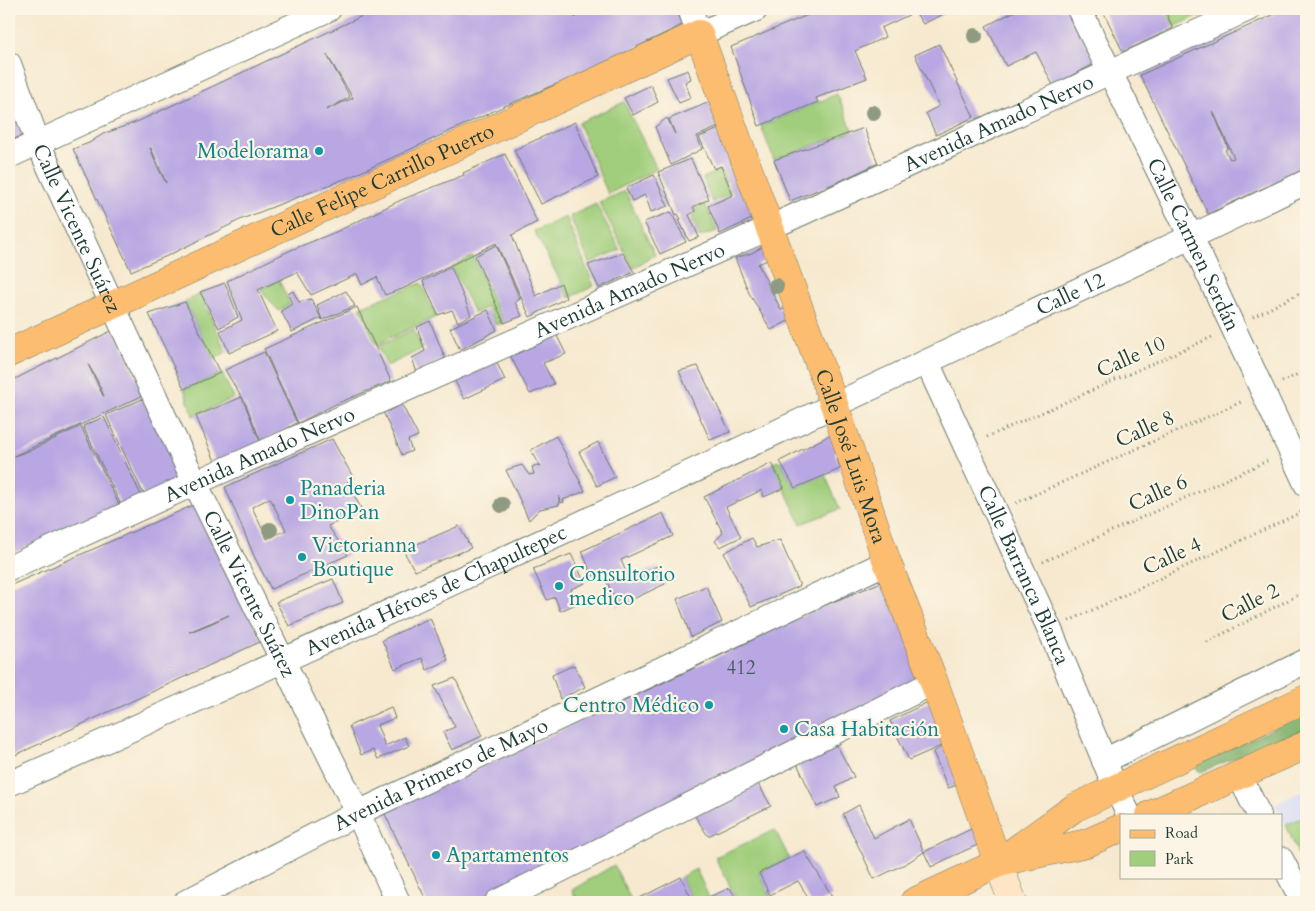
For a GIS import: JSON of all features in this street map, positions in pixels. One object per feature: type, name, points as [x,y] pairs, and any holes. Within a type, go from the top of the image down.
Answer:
[{"type":"main road","name":"Calle José Luis Mora","points":[[699,34],[835,407],[887,562],[934,682],[998,863]]},
{"type":"main road","name":"Calle Felipe Carrillo Puerto","points":[[9,353],[699,34]]},
{"type":"main road","points":[[914,902],[998,863],[1074,808],[1306,698]]},
{"type":"main road","points":[[1152,814],[1306,745]]},
{"type":"main road","points":[[998,863],[1087,843],[1120,828]]},
{"type":"street","points":[[9,156],[329,9]]},
{"type":"street","name":"Calle José Luis Mora","points":[[690,9],[699,34]]},
{"type":"street","name":"Calle Felipe Carrillo Puerto","points":[[699,34],[756,9]]},
{"type":"street","name":"Calle Carmen Serdán","points":[[1079,9],[1191,237],[1306,484]]},
{"type":"street","name":"Avenida Amado Nervo","points":[[9,568],[195,483],[769,228],[1248,9]]},
{"type":"street","name":"Calle Vicente Suárez","points":[[9,64],[38,143],[195,483],[358,813],[398,902]]},
{"type":"street","name":"Calle 12","points":[[835,407],[1306,182]]},
{"type":"street","name":"Calle Barranca Blanca","points":[[927,362],[1050,630],[1104,761],[1128,814]]},
{"type":"street","name":"Avenida Héroes de Chapultepec","points":[[9,784],[284,662],[835,407]]},
{"type":"street","name":"Avenida Primero de Mayo","points":[[186,902],[358,813],[887,562]]},
{"type":"street","points":[[1104,761],[1306,661]]},
{"type":"street","points":[[497,902],[934,682]]},
{"type":"street","points":[[1239,775],[1258,814]]},
{"type":"street","points":[[1282,861],[1303,902]]},
{"type":"street","name":"Calle José Luis Mora","points":[[998,863],[1013,902]]},
{"type":"path","name":"Calle 10","points":[[965,446],[1233,328],[1306,290]]},
{"type":"path","name":"Calle 8","points":[[995,513],[1306,370]]},
{"type":"path","name":"Calle 6","points":[[1022,571],[1290,450]]},
{"type":"path","name":"Calle 4","points":[[1050,630],[1306,510]]},
{"type":"path","name":"Calle 2","points":[[1207,642],[1306,591]]},
{"type":"shaded area","points":[[1306,789],[1306,816],[1286,825],[1282,814],[1275,804]]},
{"type":"green space","points":[[1165,9],[1193,9],[1197,16],[1174,27]]},
{"type":"green space","points":[[837,94],[853,131],[774,160],[761,126]]},
{"type":"green space","points":[[624,102],[657,169],[608,194],[578,123]]},
{"type":"green space","points":[[721,170],[730,194],[712,202],[703,178]]},
{"type":"green space","points":[[625,191],[655,255],[633,268],[599,202]]},
{"type":"green space","points":[[596,204],[620,250],[589,263],[570,216]]},
{"type":"green space","points":[[705,204],[717,231],[700,237],[692,216],[696,213],[695,207]]},
{"type":"green space","points":[[566,217],[594,286],[569,298],[534,231]]},
{"type":"green space","points":[[473,256],[503,323],[496,325],[488,307],[474,313],[452,267]]},
{"type":"green space","points":[[279,280],[290,304],[279,311],[260,290]]},
{"type":"green space","points":[[421,283],[436,317],[376,344],[360,307]]},
{"type":"green space","points":[[201,294],[226,352],[213,360],[185,301]]},
{"type":"green space","points":[[414,329],[422,349],[387,366],[378,346]]},
{"type":"green space","points":[[222,373],[234,398],[193,416],[184,389]]},
{"type":"green space","points":[[780,461],[795,488],[825,475],[840,509],[801,524],[772,463]]},
{"type":"green space","points":[[1306,713],[1306,729],[1201,772],[1196,769],[1197,764]]},
{"type":"green space","points":[[1306,816],[1306,865],[1303,866],[1286,825]]},
{"type":"green space","points":[[775,830],[789,858],[759,873],[773,902],[738,902],[715,857]]},
{"type":"green space","points":[[614,865],[632,902],[578,902],[572,890]]},
{"type":"green space","points":[[696,869],[711,902],[693,902],[681,877]]},
{"type":"building","points":[[377,9],[572,9],[576,18],[573,9],[687,9],[690,21],[567,81],[507,105],[352,176],[242,219],[167,256],[131,271],[73,149],[89,143],[103,134],[139,121]],"holes":[[[327,55],[353,98],[326,110],[350,97]],[[151,148],[166,183],[159,170]]]},
{"type":"building","points":[[822,9],[954,9],[923,24],[915,12],[881,28],[885,37],[855,51],[867,78],[816,98],[818,102],[759,126],[731,47]]},
{"type":"building","points":[[1019,9],[1069,9],[1096,63],[1053,85],[1036,52],[1006,66],[986,26]]},
{"type":"building","points":[[1102,9],[1164,9],[1173,28],[1123,52]]},
{"type":"building","points":[[1194,9],[1202,9],[1204,12],[1197,16]]},
{"type":"building","points":[[1286,9],[1306,9],[1306,171],[1270,185],[1208,214],[1140,75]],"holes":[[[1213,111],[1234,158],[1230,159],[1225,150],[1228,148]]]},
{"type":"building","points":[[939,44],[974,117],[936,135],[926,113],[939,106],[915,55]]},
{"type":"building","points":[[688,70],[691,79],[685,82],[691,98],[679,103],[667,78]]},
{"type":"building","points":[[651,85],[658,102],[633,115],[624,98]]},
{"type":"building","points":[[9,92],[26,134],[9,141]]},
{"type":"building","points":[[719,98],[728,123],[697,136],[702,149],[671,165],[655,127],[667,118],[675,134],[669,119]]},
{"type":"building","points":[[575,122],[598,177],[541,204],[514,150]]},
{"type":"building","points":[[729,125],[762,214],[720,234],[708,206],[733,195],[721,166],[714,169],[699,137]]},
{"type":"building","points":[[864,128],[878,163],[838,182],[790,201],[774,160]]},
{"type":"building","points":[[505,154],[537,222],[512,235],[536,296],[561,283],[566,298],[530,317],[496,243],[402,289],[385,295],[377,277],[362,285],[357,274],[311,295],[297,272],[258,290],[277,331],[229,353],[220,331],[242,320],[227,281],[291,250],[338,231],[401,200],[464,175],[463,173]]},
{"type":"building","points":[[691,159],[709,199],[693,207],[695,211],[689,215],[699,237],[689,241],[679,220],[681,219],[678,214],[676,215],[658,172]]},
{"type":"building","points":[[654,175],[668,206],[651,212],[645,195],[632,201],[626,188]]},
{"type":"building","points":[[671,212],[686,242],[660,254],[644,222]]},
{"type":"building","points":[[496,245],[520,299],[515,302],[522,316],[504,323],[475,256]]},
{"type":"building","points":[[764,246],[770,259],[758,264],[781,310],[790,306],[794,318],[771,330],[749,293],[735,258],[752,253]]},
{"type":"building","points":[[623,253],[634,272],[599,288],[588,265]]},
{"type":"building","points":[[451,267],[471,315],[458,322],[452,310],[438,315],[423,281]]},
{"type":"building","points":[[225,283],[238,317],[219,328],[200,292]]},
{"type":"building","points":[[293,291],[299,302],[311,299],[321,318],[292,332],[281,311],[292,304],[288,294]]},
{"type":"building","points":[[346,291],[355,306],[322,320],[317,305]]},
{"type":"building","points":[[185,302],[220,373],[184,389],[149,314]]},
{"type":"building","points":[[357,307],[391,381],[336,404],[298,423],[264,349]]},
{"type":"building","points":[[488,310],[497,330],[460,350],[450,328]]},
{"type":"building","points":[[430,321],[445,358],[417,373],[412,358],[425,351],[417,327]]},
{"type":"building","points":[[115,329],[144,395],[14,456],[81,426],[119,505],[9,555],[9,382]],"holes":[[[88,364],[97,380],[104,396]]]},
{"type":"building","points":[[556,334],[566,354],[543,363],[554,384],[530,394],[510,355]]},
{"type":"building","points":[[264,352],[297,423],[261,442],[246,405],[225,370]]},
{"type":"building","points":[[495,359],[505,380],[464,399],[453,377]]},
{"type":"building","points":[[698,366],[730,432],[710,440],[679,371]]},
{"type":"building","points":[[147,397],[189,476],[144,495],[106,415]]},
{"type":"building","points":[[242,397],[260,442],[215,461],[196,416]]},
{"type":"building","points":[[399,399],[418,436],[408,440],[412,451],[402,455],[381,407]]},
{"type":"building","points":[[104,417],[141,495],[121,505],[83,426]]},
{"type":"building","points":[[830,435],[840,469],[795,488],[780,461]]},
{"type":"building","points":[[556,436],[585,491],[560,503],[559,496],[559,505],[540,509],[529,520],[506,470],[522,465],[529,475],[534,474],[532,467],[537,465],[541,467],[531,450]]},
{"type":"building","points":[[332,439],[354,479],[347,482],[362,510],[328,526],[348,555],[271,589],[255,558],[225,487]],"holes":[[[270,498],[286,530],[267,539],[252,507]]]},
{"type":"building","points":[[598,442],[615,477],[597,486],[579,452]]},
{"type":"building","points":[[772,463],[784,488],[764,497],[762,490],[726,507],[741,537],[720,547],[715,541],[723,533],[704,497]]},
{"type":"building","points":[[196,504],[262,641],[9,758],[9,586]],"holes":[[[229,615],[190,632],[189,632]]]},
{"type":"building","points":[[663,513],[673,536],[621,560],[629,579],[657,566],[665,584],[618,606],[602,571],[592,576],[582,551]]},
{"type":"building","points":[[459,526],[471,548],[415,571],[403,550]]},
{"type":"building","points":[[752,538],[757,547],[780,540],[800,586],[751,607],[724,553]]},
{"type":"building","name":"Consultorio medico","points":[[571,554],[585,583],[571,589],[576,604],[560,611],[555,597],[547,600],[533,569]]},
{"type":"building","points":[[333,579],[343,603],[289,626],[276,602]]},
{"type":"building","points":[[889,579],[928,675],[487,902],[427,902],[384,812],[665,682],[823,606]]},
{"type":"building","points":[[706,586],[722,622],[691,637],[677,599]]},
{"type":"building","points":[[430,618],[448,660],[427,670],[422,658],[395,669],[382,640]]},
{"type":"building","points":[[574,665],[585,687],[560,699],[552,675]]},
{"type":"building","points":[[455,678],[482,736],[452,750],[443,732],[455,727],[434,686]]},
{"type":"building","points":[[932,700],[950,742],[909,760],[890,721]]},
{"type":"building","points":[[391,707],[395,718],[377,725],[385,746],[405,737],[409,746],[378,759],[373,750],[361,755],[349,726]]},
{"type":"building","points":[[834,740],[854,777],[836,787],[840,797],[817,807],[795,759]]},
{"type":"building","points":[[950,742],[964,783],[948,788],[933,752]]},
{"type":"building","points":[[757,782],[771,806],[708,836],[693,813]]},
{"type":"building","points":[[859,805],[874,838],[909,819],[924,852],[907,863],[874,879],[843,814]]},
{"type":"building","points":[[983,823],[989,840],[931,867],[924,852]]},
{"type":"building","points":[[804,851],[832,896],[820,902],[811,902],[798,881],[770,895],[759,873]]},
{"type":"building","points":[[681,877],[693,902],[632,902]]},
{"type":"building","points":[[730,888],[738,902],[711,902],[709,897]]},
{"type":"place","name":"Modelorama","points":[[319,151]]},
{"type":"place","name":"Panaderia DinoPan","points":[[290,500]]},
{"type":"place","name":"Victorianna Boutique","points":[[302,557]]},
{"type":"place","name":"Consultorio medico","points":[[559,586]]},
{"type":"place","name":"Centro Médico","points":[[709,705]]},
{"type":"place","name":"Casa Habitación","points":[[784,729]]},
{"type":"place","name":"Apartamentos","points":[[436,855]]}]
